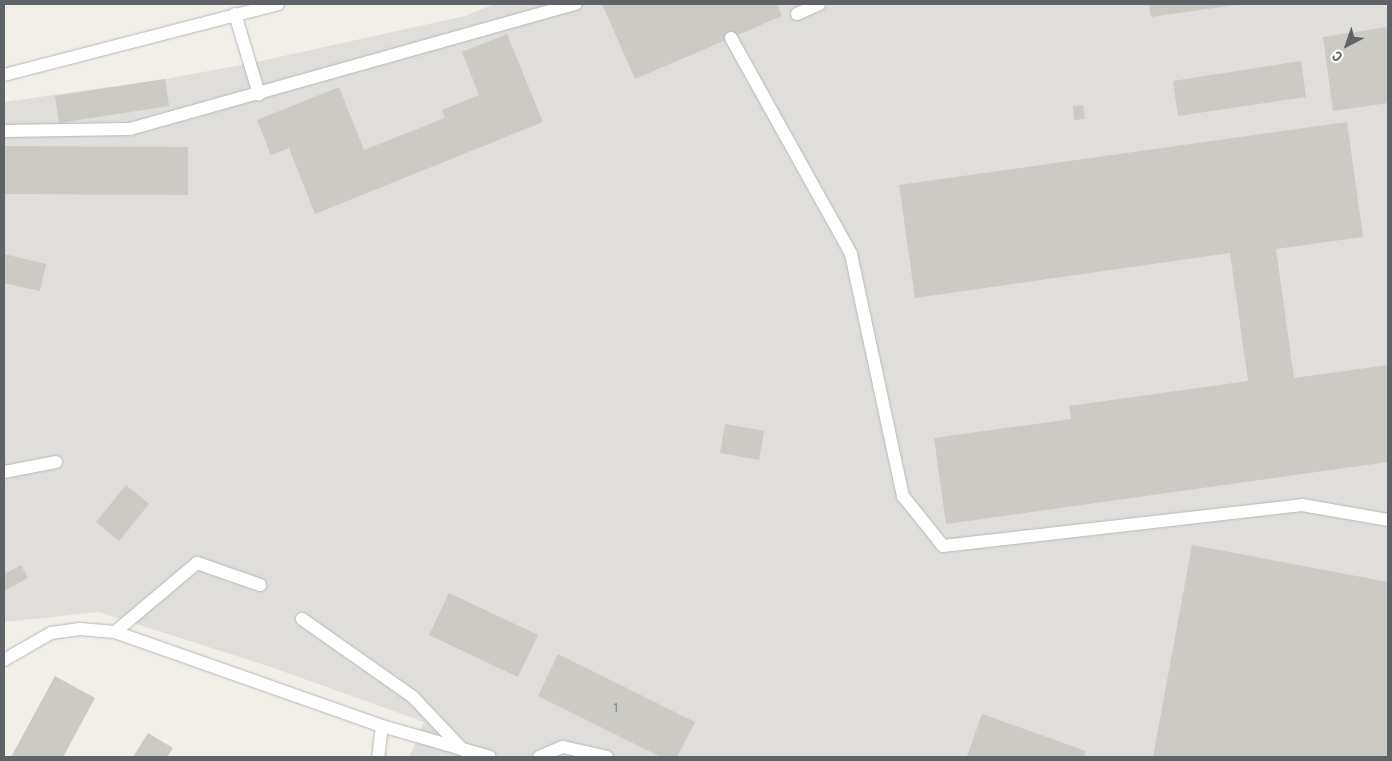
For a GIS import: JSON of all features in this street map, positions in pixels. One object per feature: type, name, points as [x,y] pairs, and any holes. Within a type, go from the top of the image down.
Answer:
[{"type":"lane","points":[[4,75],[278,4]]},
{"type":"lane","points":[[4,131],[130,129],[576,4]]},
{"type":"lane","points":[[797,14],[820,4]]},
{"type":"lane","points":[[235,14],[259,94]]},
{"type":"lane","points":[[731,38],[851,254],[903,496],[943,546],[1302,505],[1388,520]]},
{"type":"lane","points":[[4,472],[56,462]]},
{"type":"lane","points":[[116,632],[197,562],[260,585]]},
{"type":"lane","points":[[302,619],[413,697],[463,750]]},
{"type":"lane","points":[[4,660],[51,633],[80,629],[116,632],[382,726],[490,757]]},
{"type":"lane","points":[[378,757],[382,726]]},
{"type":"lane","points":[[539,757],[563,747],[607,757]]},
{"type":"shaded area","points":[[494,4],[1388,4],[1388,757],[409,757],[424,722],[268,666],[99,612],[4,622],[4,102],[165,79],[247,64],[465,16]]},
{"type":"building","points":[[602,4],[777,4],[782,16],[635,79]]},
{"type":"building","points":[[1149,4],[1235,4],[1235,5],[1151,17]]},
{"type":"building","points":[[1388,27],[1388,103],[1333,111],[1323,37]]},
{"type":"building","points":[[507,34],[543,122],[315,214],[289,148],[271,155],[257,120],[339,87],[364,150],[445,118],[442,110],[479,95],[462,52]]},
{"type":"building","points":[[1301,61],[1306,97],[1178,116],[1173,81]]},
{"type":"building","points":[[165,79],[169,106],[59,123],[55,96]]},
{"type":"building","points":[[1083,105],[1085,119],[1074,120],[1073,106]]},
{"type":"building","points":[[1347,122],[1363,237],[1276,249],[1294,378],[1388,365],[1388,462],[946,524],[934,438],[1071,419],[1069,406],[1248,381],[1230,253],[915,298],[899,185]]},
{"type":"building","points":[[4,146],[188,147],[188,195],[4,194]]},
{"type":"building","points":[[4,254],[46,264],[40,291],[4,283]]},
{"type":"building","points":[[725,424],[764,431],[759,460],[720,453]]},
{"type":"building","points":[[126,485],[149,504],[119,541],[96,522]]},
{"type":"building","points":[[1192,545],[1388,582],[1388,757],[1153,757]]},
{"type":"building","points":[[21,565],[28,578],[4,591],[4,574]]},
{"type":"building","points":[[449,593],[538,635],[518,677],[429,635]]},
{"type":"building","points":[[558,654],[695,722],[677,757],[661,757],[538,696]]},
{"type":"building","points":[[55,676],[95,698],[63,757],[11,757]]},
{"type":"building","points":[[982,714],[1086,751],[1084,757],[967,756]]},
{"type":"building","points":[[148,733],[173,748],[167,757],[133,757]]}]
